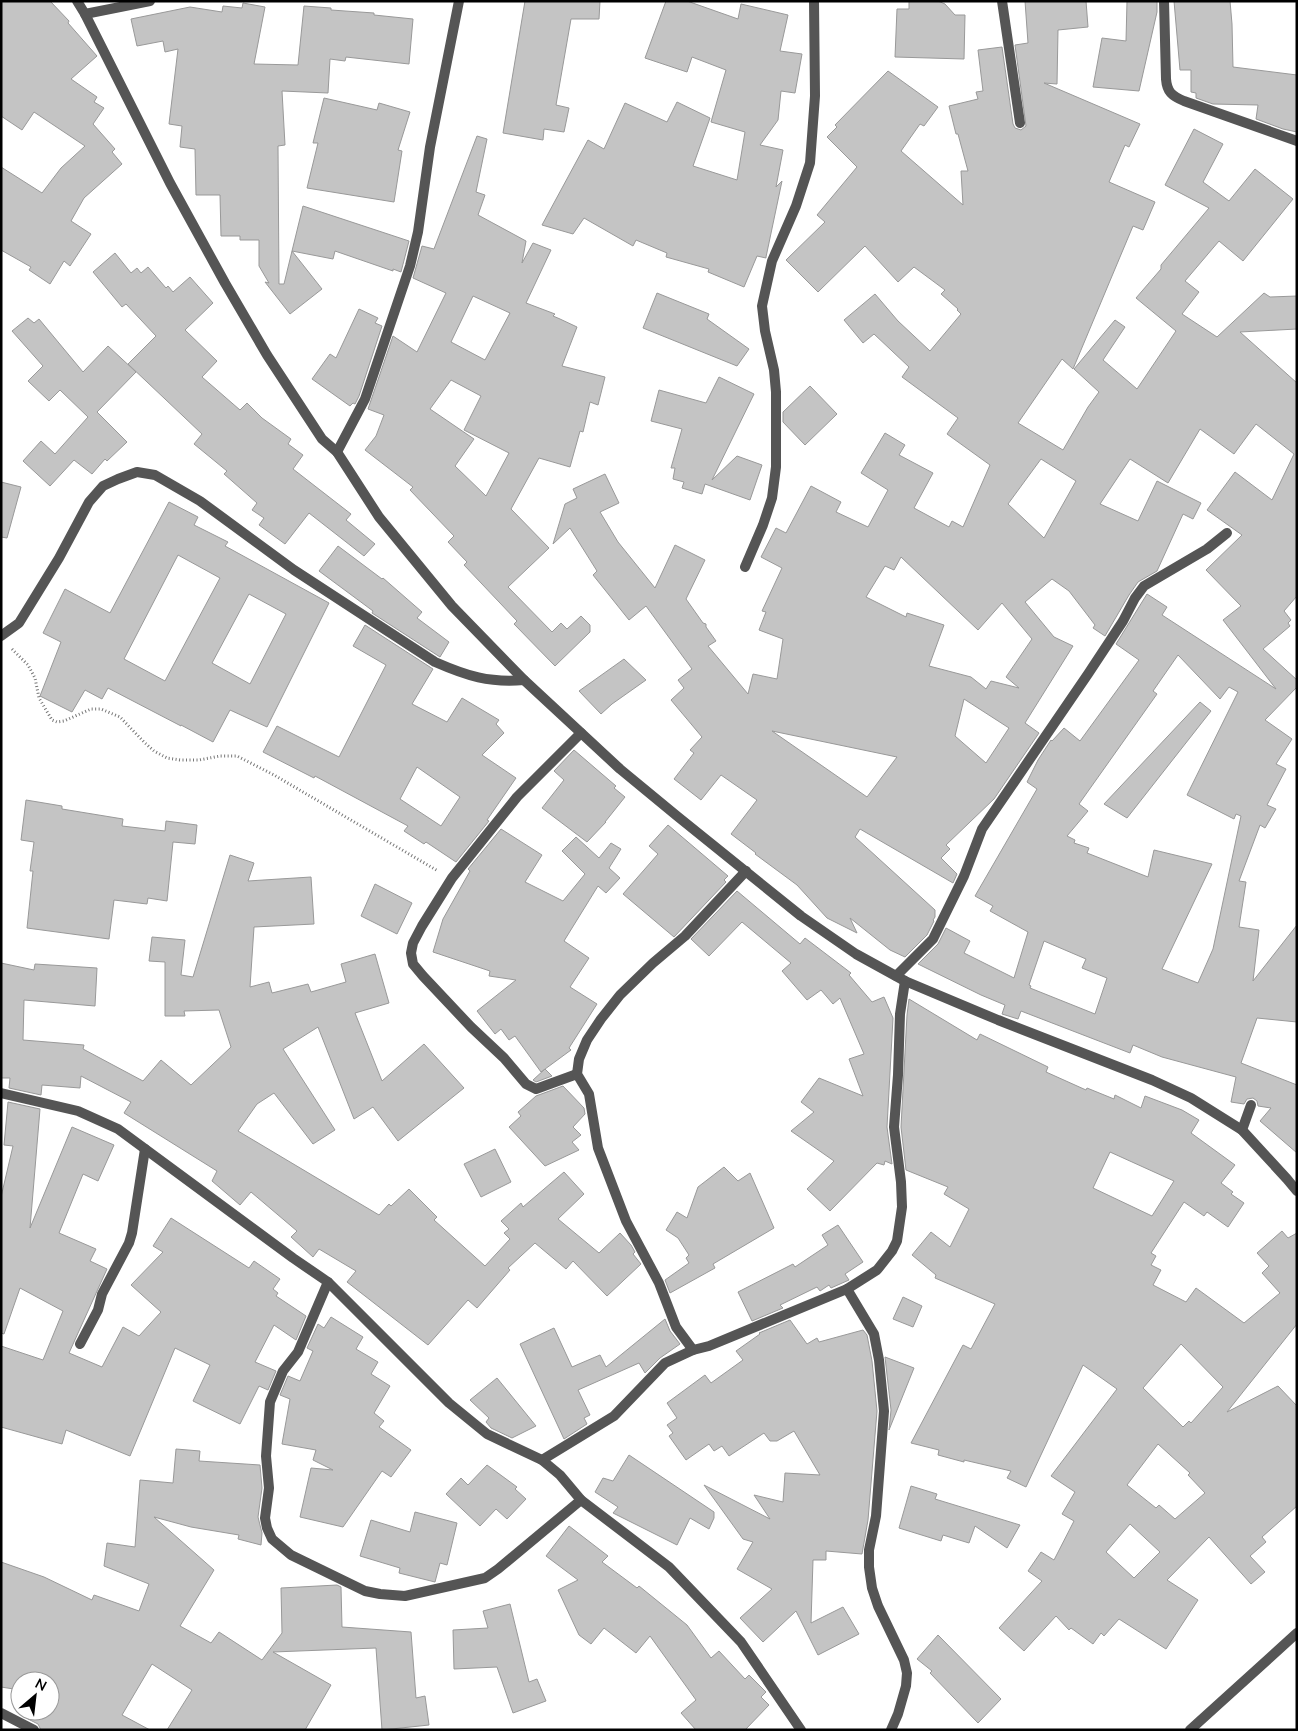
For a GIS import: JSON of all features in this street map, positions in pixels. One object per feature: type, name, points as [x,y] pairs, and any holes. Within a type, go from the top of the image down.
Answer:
[{"type":"street","points":[[77,1],[170,183],[225,283],[267,355],[322,439],[337,452],[379,518],[452,606],[524,680],[620,769],[801,916],[856,954],[900,978],[998,1020],[1152,1080],[1191,1098],[1242,1130],[1297,1192]]},
{"type":"street","points":[[85,14],[150,1]]},
{"type":"street","points":[[337,452],[365,398],[410,266],[418,232],[430,146],[459,1]]},
{"type":"street","points":[[745,567],[763,526],[772,498],[776,467],[776,392],[774,370],[765,331],[762,306],[772,261],[796,206],[810,163],[815,96],[814,1]]},
{"type":"street","points":[[1002,1],[1020,123]]},
{"type":"street","points":[[1164,1],[1166,79],[1167,88],[1170,93],[1184,101],[1297,142]]},
{"type":"street","points":[[2,636],[19,623],[59,558],[89,502],[103,486],[137,472],[155,475],[200,501],[294,570],[436,662],[482,680],[502,682],[524,680]]},
{"type":"street","points":[[542,1460],[614,1416],[665,1363],[847,1289],[877,1270],[886,1261],[897,1241],[902,1208],[901,1182],[894,1127],[898,1075],[900,978],[933,939],[964,876],[982,829],[1088,674],[1123,621],[1135,598],[1144,586],[1207,549],[1228,533]]},
{"type":"street","points":[[577,1074],[536,1089],[526,1084],[504,1058],[471,1027],[414,964],[411,953],[413,943],[422,926],[452,878],[517,796],[548,768],[581,733]]},
{"type":"street","points":[[693,1350],[676,1327],[659,1282],[626,1220],[598,1148],[589,1094],[577,1074],[579,1059],[587,1040],[620,995],[653,963],[685,936],[746,871]]},
{"type":"street","points":[[1,1093],[78,1111],[118,1129],[328,1282],[449,1403],[487,1434],[542,1460],[560,1476],[581,1500],[668,1567],[741,1642],[801,1730]]},
{"type":"street","points":[[1242,1130],[1251,1105]]},
{"type":"street","points":[[80,1344],[98,1310],[102,1294],[129,1243],[145,1149]]},
{"type":"street","points":[[328,1282],[298,1352],[283,1371],[270,1402],[266,1456],[268,1488],[265,1518],[272,1539],[291,1555],[365,1592],[406,1596],[485,1578],[498,1570],[581,1500]]},
{"type":"street","points":[[847,1289],[874,1334],[879,1360],[884,1411],[876,1516],[869,1550],[869,1567],[872,1588],[878,1606],[904,1660],[907,1673],[901,1705],[891,1730]]},
{"type":"street","points":[[1190,1730],[1297,1632]]},
{"type":"street","points":[[1,1713],[34,1730]]},
{"type":"path","points":[[2,636],[28,665],[35,678],[39,698],[52,720],[57,722],[64,721],[92,709],[101,709],[120,717],[154,751],[166,758],[199,760],[220,756],[237,756],[274,775],[452,878]]},
{"type":"building","points":[[1,1],[50,1],[97,56],[71,79],[97,97],[94,102],[104,108],[93,124],[115,149],[112,152],[122,164],[84,198],[71,221],[91,234],[70,266],[64,261],[50,284],[29,270],[31,267],[1,250],[1,167],[42,193],[61,168],[85,146],[34,112],[22,130],[1,116]]},
{"type":"building","points":[[525,1],[600,1],[599,19],[571,19],[556,105],[569,108],[564,132],[544,129],[543,140],[503,133]]},
{"type":"building","points":[[666,1],[687,1],[738,19],[741,4],[788,15],[780,51],[802,54],[795,93],[781,91],[778,120],[760,145],[783,150],[776,187],[782,181],[766,258],[757,256],[744,287],[708,272],[709,269],[666,257],[667,253],[636,240],[633,246],[584,218],[573,234],[542,225],[588,140],[604,149],[625,103],[667,122],[677,102],[710,118],[693,166],[737,180],[745,132],[711,122],[726,70],[692,57],[687,72],[645,58]]},
{"type":"building","points":[[909,1],[938,1],[945,4],[955,15],[965,15],[964,59],[895,57],[897,9],[909,9]]},
{"type":"building","points":[[1025,1],[1086,1],[1088,27],[1058,30],[1057,84],[1044,83],[1140,124],[1129,147],[1125,145],[1109,182],[1155,202],[1143,230],[1133,226],[1073,369],[1062,359],[1018,423],[1063,450],[1099,392],[1074,369],[1115,320],[1125,327],[1103,360],[1137,389],[1176,331],[1136,298],[1209,208],[1165,185],[1194,129],[1223,144],[1203,182],[1229,201],[1255,169],[1293,199],[1243,261],[1219,241],[1185,281],[1199,292],[1182,314],[1217,337],[1264,293],[1270,297],[1297,296],[1297,329],[1240,332],[1297,383],[1297,596],[1284,611],[1291,620],[1288,623],[1290,626],[1263,649],[1297,680],[1297,687],[1265,720],[1292,739],[1276,764],[1286,769],[1267,805],[1276,809],[1265,828],[1260,825],[1239,881],[1246,882],[1239,927],[1259,930],[1253,981],[1297,925],[1297,1022],[1257,1018],[1241,1063],[1297,1085],[1297,1153],[1260,1121],[1271,1108],[1258,1106],[1257,1101],[1253,1098],[1247,1099],[1244,1104],[1231,1102],[1236,1077],[1162,1057],[1133,1045],[1130,1053],[1021,1011],[1018,1019],[1002,1014],[1005,1005],[918,964],[938,944],[946,928],[970,941],[964,953],[1014,978],[1028,932],[990,911],[993,906],[975,896],[1037,789],[1027,782],[1051,740],[1064,728],[1080,741],[1139,660],[1116,644],[1147,594],[1167,607],[1162,615],[1276,689],[1223,620],[1241,606],[1206,570],[1242,535],[1207,510],[1235,472],[1272,500],[1294,454],[1256,424],[1234,454],[1200,429],[1168,483],[1130,459],[1100,504],[1138,521],[1157,481],[1201,503],[1193,519],[1183,514],[1157,571],[1138,582],[1105,636],[1093,628],[1095,625],[1069,591],[1052,579],[1025,602],[1054,637],[1073,646],[1025,723],[1039,733],[994,799],[946,845],[950,849],[941,858],[957,874],[953,883],[860,829],[855,837],[935,910],[934,921],[927,935],[905,957],[890,950],[850,918],[857,933],[827,918],[797,885],[731,834],[757,800],[721,775],[701,800],[674,779],[694,753],[690,750],[702,737],[671,700],[684,688],[678,680],[692,669],[646,606],[629,620],[593,575],[597,571],[570,528],[553,544],[565,504],[577,498],[573,489],[605,474],[619,503],[600,512],[618,542],[655,588],[675,545],[705,560],[686,599],[703,623],[706,624],[706,627],[716,641],[708,646],[748,694],[753,674],[777,679],[783,639],[759,630],[766,612],[762,611],[782,568],[761,557],[776,528],[786,533],[811,486],[841,502],[836,512],[868,527],[888,490],[861,473],[885,433],[905,445],[899,455],[933,473],[914,508],[949,527],[952,521],[963,527],[990,465],[947,434],[958,418],[902,377],[909,367],[874,334],[863,343],[844,320],[875,294],[898,321],[930,351],[961,314],[958,309],[941,294],[945,290],[914,267],[898,282],[865,246],[818,292],[786,260],[825,222],[817,215],[857,167],[827,137],[837,127],[835,125],[888,71],[938,107],[924,126],[920,124],[901,151],[963,205],[961,171],[968,171],[949,106],[978,99],[976,92],[983,91],[978,50],[1002,47],[1013,124],[1015,128],[1021,130],[1026,126],[1015,45],[1028,43]],"holes":[[[1041,459],[1076,481],[1044,538],[1008,504]],[[901,557],[978,630],[1002,603],[1032,639],[1006,677],[1019,688],[991,681],[986,689],[971,677],[929,666],[944,625],[907,613],[906,617],[866,597],[885,566],[894,570]],[[1178,655],[1220,699],[1229,687],[1238,692],[1187,795],[1234,819],[1236,814],[1241,816],[1213,949],[1198,983],[1162,969],[1212,864],[1154,850],[1148,877],[1087,853],[1089,848],[1074,843],[1075,840],[1067,836],[1088,811],[1079,804],[1157,694],[1153,691]],[[964,699],[1009,728],[986,763],[955,736]],[[772,731],[897,757],[867,797]],[[1044,941],[1086,959],[1082,968],[1107,978],[1095,1014],[1030,988],[1031,986],[1029,985]]]},
{"type":"building","points":[[1127,1],[1157,1],[1157,12],[1139,91],[1093,87],[1102,38],[1126,41]]},
{"type":"building","points":[[1174,1],[1230,1],[1233,67],[1297,75],[1297,132],[1256,119],[1258,105],[1213,104],[1196,98],[1196,93],[1191,92],[1191,70],[1180,70]]},
{"type":"building","points":[[243,3],[265,7],[254,64],[298,65],[304,6],[413,19],[409,64],[346,57],[345,61],[330,59],[328,93],[282,91],[285,145],[278,146],[279,284],[284,284],[292,251],[322,289],[290,314],[265,282],[269,283],[259,266],[259,240],[240,240],[240,236],[221,236],[220,195],[196,195],[195,149],[180,147],[182,126],[169,124],[178,49],[165,52],[163,41],[137,46],[131,19],[190,7],[222,12],[223,6],[242,8]]},
{"type":"building","points":[[324,98],[377,110],[379,103],[410,112],[398,150],[402,151],[394,202],[307,188],[318,143],[313,143]]},
{"type":"building","points":[[477,136],[487,139],[476,192],[485,195],[478,215],[526,241],[522,263],[533,243],[551,250],[526,303],[555,314],[553,316],[577,327],[562,366],[605,377],[598,405],[590,402],[583,432],[580,431],[570,467],[539,458],[511,509],[549,548],[508,587],[552,632],[561,623],[567,629],[581,616],[590,625],[590,632],[555,666],[514,624],[517,621],[464,565],[467,562],[448,542],[454,536],[410,490],[413,487],[365,450],[376,436],[384,415],[368,409],[393,336],[417,352],[446,293],[413,278],[422,246],[434,249]],"holes":[[[473,296],[510,313],[485,360],[451,342]],[[451,380],[481,396],[464,430],[509,453],[486,496],[455,466],[474,439],[430,409]]]},
{"type":"building","points":[[303,206],[409,241],[401,272],[335,251],[333,259],[292,251]]},
{"type":"building","points":[[115,253],[131,273],[137,268],[141,273],[148,267],[166,288],[168,286],[173,292],[190,277],[213,303],[185,330],[217,361],[202,377],[240,410],[247,403],[262,418],[291,439],[288,444],[303,455],[293,469],[351,514],[346,520],[375,544],[364,556],[309,513],[285,544],[259,525],[264,518],[252,510],[257,503],[224,474],[227,471],[194,444],[202,434],[128,364],[156,336],[126,304],[122,307],[93,272]]},
{"type":"building","points":[[657,293],[709,314],[707,319],[749,349],[737,366],[643,328]]},
{"type":"building","points":[[359,309],[378,318],[375,323],[382,326],[359,396],[355,404],[353,403],[350,406],[312,379],[330,354],[336,358]]},
{"type":"building","points":[[28,318],[34,323],[39,319],[83,372],[108,346],[136,372],[97,412],[127,442],[107,461],[105,459],[92,474],[74,460],[50,486],[23,461],[41,441],[55,454],[88,417],[60,390],[49,401],[28,381],[43,366],[12,331]]},
{"type":"building","points":[[719,377],[754,394],[712,480],[737,456],[762,465],[750,500],[705,484],[702,494],[682,488],[684,482],[673,479],[675,468],[671,468],[682,429],[651,421],[659,390],[706,403]]},
{"type":"building","points":[[810,386],[837,414],[805,445],[783,422],[783,412]]},
{"type":"building","points":[[1,482],[21,487],[7,538],[1,537]]},
{"type":"building","points":[[169,502],[198,517],[194,525],[228,542],[225,546],[329,603],[267,727],[230,710],[213,742],[108,688],[102,699],[85,690],[72,712],[40,696],[61,642],[43,633],[65,589],[110,613]],"holes":[[[178,555],[220,578],[165,681],[124,659]],[[249,594],[286,614],[250,684],[212,663]]]},
{"type":"building","points":[[338,546],[383,578],[422,612],[417,618],[449,642],[440,657],[372,613],[373,611],[319,571]]},
{"type":"building","points":[[365,625],[433,669],[412,704],[447,722],[462,698],[499,720],[496,724],[504,733],[482,755],[516,778],[487,820],[489,821],[456,862],[426,842],[424,844],[404,831],[408,826],[315,776],[314,778],[263,752],[277,726],[339,757],[386,665],[353,646]],"holes":[[[417,767],[460,797],[441,826],[400,799]]]},
{"type":"building","points":[[624,659],[646,680],[601,714],[579,691]]},
{"type":"building","points":[[1200,702],[1211,711],[1127,818],[1104,804]]},
{"type":"building","points":[[574,750],[616,786],[614,788],[625,797],[606,822],[587,842],[542,808],[564,780],[554,771]]},
{"type":"building","points":[[26,800],[62,806],[62,809],[123,819],[122,826],[165,831],[166,821],[197,825],[195,844],[173,842],[167,901],[148,898],[147,904],[114,900],[109,939],[27,928],[33,871],[30,871],[34,842],[21,840]]},
{"type":"building","points":[[668,825],[728,876],[724,880],[726,882],[674,937],[623,894],[658,854],[649,846]]},
{"type":"building","points":[[501,829],[542,855],[525,882],[563,901],[585,874],[562,851],[576,837],[599,858],[611,843],[621,849],[609,868],[620,878],[606,893],[598,886],[564,941],[589,958],[570,987],[597,1004],[569,1048],[571,1050],[541,1072],[515,1036],[509,1040],[501,1029],[495,1034],[477,1011],[516,980],[489,976],[490,971],[433,952],[443,919],[470,871],[468,869]]},
{"type":"building","points":[[230,855],[254,863],[248,881],[311,877],[314,924],[254,927],[250,987],[269,982],[272,993],[308,984],[311,992],[346,982],[341,964],[375,954],[389,1003],[355,1013],[382,1081],[424,1044],[464,1088],[398,1141],[373,1107],[354,1119],[318,1027],[283,1049],[335,1130],[313,1144],[274,1093],[257,1104],[238,1131],[379,1215],[389,1204],[391,1206],[409,1189],[437,1217],[434,1220],[485,1266],[510,1239],[504,1233],[509,1229],[501,1221],[521,1203],[523,1207],[564,1172],[584,1194],[558,1219],[599,1253],[620,1233],[631,1245],[635,1252],[633,1254],[641,1264],[607,1296],[573,1261],[566,1269],[535,1243],[508,1268],[510,1270],[477,1308],[468,1300],[428,1345],[347,1282],[356,1271],[319,1249],[313,1257],[291,1237],[297,1231],[251,1192],[240,1205],[212,1181],[217,1171],[124,1113],[131,1102],[81,1076],[80,1088],[42,1085],[41,1095],[9,1088],[10,1078],[1,1078],[1,963],[34,970],[35,964],[97,968],[95,1006],[24,1000],[23,1040],[84,1045],[83,1049],[143,1081],[161,1060],[191,1085],[231,1047],[219,1010],[184,1011],[185,1016],[165,1016],[165,962],[149,961],[152,937],[185,940],[181,975],[193,977]]},
{"type":"building","points":[[375,884],[412,903],[397,934],[361,916]]},
{"type":"building","points":[[737,891],[800,944],[805,938],[851,973],[849,975],[872,1002],[884,997],[893,1018],[887,1127],[892,1164],[885,1161],[884,1165],[877,1163],[830,1211],[807,1189],[834,1161],[791,1131],[814,1112],[801,1102],[819,1078],[863,1096],[849,1059],[864,1054],[840,998],[833,1004],[821,990],[807,1000],[782,971],[791,963],[742,922],[709,956],[691,939]]},
{"type":"building","points":[[909,999],[977,1040],[980,1034],[1048,1067],[1046,1072],[1086,1090],[1087,1088],[1114,1099],[1115,1095],[1141,1108],[1145,1096],[1182,1110],[1199,1120],[1191,1133],[1235,1165],[1221,1183],[1233,1192],[1231,1194],[1244,1203],[1228,1227],[1207,1212],[1204,1216],[1184,1202],[1151,1253],[1156,1256],[1151,1265],[1161,1270],[1153,1285],[1186,1302],[1196,1288],[1244,1323],[1280,1293],[1262,1273],[1269,1266],[1257,1253],[1282,1231],[1288,1238],[1297,1233],[1297,1324],[1227,1412],[1278,1386],[1297,1406],[1297,1506],[1262,1537],[1266,1542],[1250,1556],[1265,1572],[1251,1584],[1209,1537],[1167,1580],[1198,1600],[1166,1649],[1119,1619],[1104,1636],[1101,1633],[1093,1644],[1071,1628],[1069,1630],[1056,1616],[1024,1651],[999,1628],[1042,1581],[1028,1571],[1041,1552],[1054,1560],[1074,1521],[1062,1514],[1075,1492],[1051,1476],[1117,1389],[1083,1365],[1026,1487],[1007,1478],[1011,1471],[938,1455],[939,1450],[911,1443],[963,1345],[971,1349],[995,1304],[935,1278],[936,1275],[912,1255],[931,1232],[950,1247],[969,1209],[944,1194],[948,1187],[906,1170],[901,1127]],"holes":[[[1110,1152],[1174,1181],[1152,1216],[1093,1188]],[[1181,1344],[1223,1387],[1191,1423],[1189,1421],[1183,1427],[1143,1388]],[[1158,1444],[1190,1473],[1188,1475],[1205,1493],[1175,1519],[1159,1505],[1156,1508],[1127,1485]],[[1130,1524],[1160,1552],[1134,1578],[1106,1552]]]},
{"type":"building","points":[[545,1069],[552,1076],[536,1082],[533,1080]]},
{"type":"building","points":[[563,1086],[584,1108],[585,1114],[573,1127],[581,1135],[572,1142],[579,1150],[545,1166],[509,1127],[521,1116],[518,1112],[536,1096]]},
{"type":"building","points":[[8,1102],[40,1109],[30,1228],[72,1127],[114,1145],[98,1181],[83,1174],[59,1233],[96,1249],[90,1261],[107,1269],[69,1353],[102,1367],[123,1327],[139,1336],[161,1312],[131,1285],[163,1252],[153,1246],[171,1218],[249,1268],[254,1261],[280,1279],[273,1289],[278,1293],[276,1296],[306,1316],[296,1340],[274,1325],[255,1362],[276,1371],[268,1390],[259,1386],[240,1424],[193,1401],[210,1365],[175,1348],[130,1456],[66,1430],[62,1444],[1,1427],[1,1346],[43,1360],[63,1311],[20,1288],[4,1334],[1,1333],[1,1197],[13,1146],[4,1145]]},
{"type":"building","points":[[495,1149],[511,1182],[481,1197],[464,1164]]},
{"type":"building","points":[[724,1167],[738,1181],[750,1173],[774,1228],[713,1264],[715,1268],[670,1293],[665,1280],[689,1263],[686,1258],[689,1255],[678,1238],[666,1230],[677,1212],[687,1218],[698,1187]]},
{"type":"building","points":[[838,1225],[863,1262],[845,1274],[849,1280],[831,1288],[829,1285],[820,1291],[817,1287],[780,1305],[783,1308],[752,1321],[738,1292],[793,1264],[795,1267],[828,1245],[822,1235]]},
{"type":"building","points":[[903,1297],[922,1306],[913,1327],[893,1319]]},
{"type":"building","points":[[331,1317],[363,1337],[356,1349],[378,1362],[371,1374],[390,1386],[374,1413],[384,1421],[379,1427],[411,1450],[391,1477],[382,1471],[343,1527],[300,1517],[311,1468],[333,1470],[313,1460],[316,1450],[282,1444],[290,1399],[280,1395],[288,1376],[300,1381],[313,1351],[307,1348],[318,1324],[324,1328]]},
{"type":"building","points":[[665,1319],[670,1331],[680,1344],[660,1358],[645,1373],[639,1363],[578,1390],[590,1415],[584,1418],[587,1424],[564,1439],[520,1344],[554,1328],[572,1367],[600,1355],[606,1367]]},
{"type":"building","points":[[790,1320],[807,1344],[817,1338],[819,1342],[863,1330],[867,1335],[872,1361],[877,1411],[868,1520],[862,1554],[826,1551],[826,1560],[813,1560],[811,1623],[843,1607],[859,1634],[818,1655],[796,1611],[763,1642],[740,1618],[772,1589],[737,1569],[753,1542],[743,1539],[704,1485],[770,1519],[754,1495],[783,1502],[785,1473],[820,1475],[794,1431],[777,1441],[770,1441],[764,1433],[729,1456],[722,1446],[714,1451],[709,1444],[686,1460],[669,1436],[673,1433],[667,1425],[677,1418],[667,1403],[705,1375],[711,1383],[743,1360],[736,1351],[759,1333]]},
{"type":"building","points":[[885,1357],[914,1368],[889,1430],[891,1410]]},
{"type":"building","points":[[497,1378],[536,1426],[512,1438],[491,1428],[486,1422],[489,1418],[470,1400]]},
{"type":"building","points":[[176,1449],[200,1451],[199,1461],[260,1465],[262,1488],[258,1517],[262,1533],[261,1545],[238,1539],[239,1535],[191,1527],[154,1517],[214,1570],[180,1626],[211,1643],[219,1632],[262,1660],[282,1633],[281,1588],[337,1585],[341,1587],[342,1627],[411,1632],[416,1698],[425,1696],[429,1725],[382,1730],[376,1648],[273,1652],[331,1685],[305,1730],[167,1730],[192,1690],[152,1664],[122,1715],[150,1730],[41,1730],[38,1724],[32,1721],[60,1721],[60,1671],[10,1671],[10,1688],[1,1687],[1,1562],[44,1577],[92,1600],[94,1595],[139,1611],[149,1584],[104,1566],[107,1543],[135,1547],[140,1480],[173,1483]]},
{"type":"building","points":[[629,1455],[714,1512],[714,1518],[709,1529],[690,1518],[677,1545],[613,1513],[618,1507],[595,1492],[603,1478],[613,1481]]},
{"type":"building","points":[[487,1465],[517,1487],[515,1489],[526,1499],[507,1519],[496,1509],[480,1526],[446,1494],[461,1478],[468,1485]]},
{"type":"building","points":[[911,1486],[937,1494],[935,1499],[1020,1525],[1007,1548],[975,1526],[969,1543],[943,1535],[941,1541],[899,1528]]},
{"type":"building","points":[[415,1512],[457,1523],[447,1565],[440,1563],[435,1582],[399,1573],[400,1568],[360,1556],[371,1520],[410,1532]]},
{"type":"building","points":[[569,1526],[608,1556],[602,1562],[637,1588],[639,1586],[687,1625],[711,1658],[719,1651],[745,1679],[749,1675],[766,1692],[761,1697],[769,1705],[745,1730],[696,1730],[681,1713],[696,1700],[650,1636],[636,1653],[604,1628],[591,1644],[579,1635],[558,1590],[578,1580],[546,1556]]},
{"type":"building","points":[[510,1604],[529,1682],[537,1679],[546,1701],[513,1713],[497,1667],[454,1669],[453,1630],[488,1628],[483,1611]]},
{"type":"building","points":[[938,1635],[1001,1699],[978,1723],[930,1673],[932,1671],[917,1659]]}]
